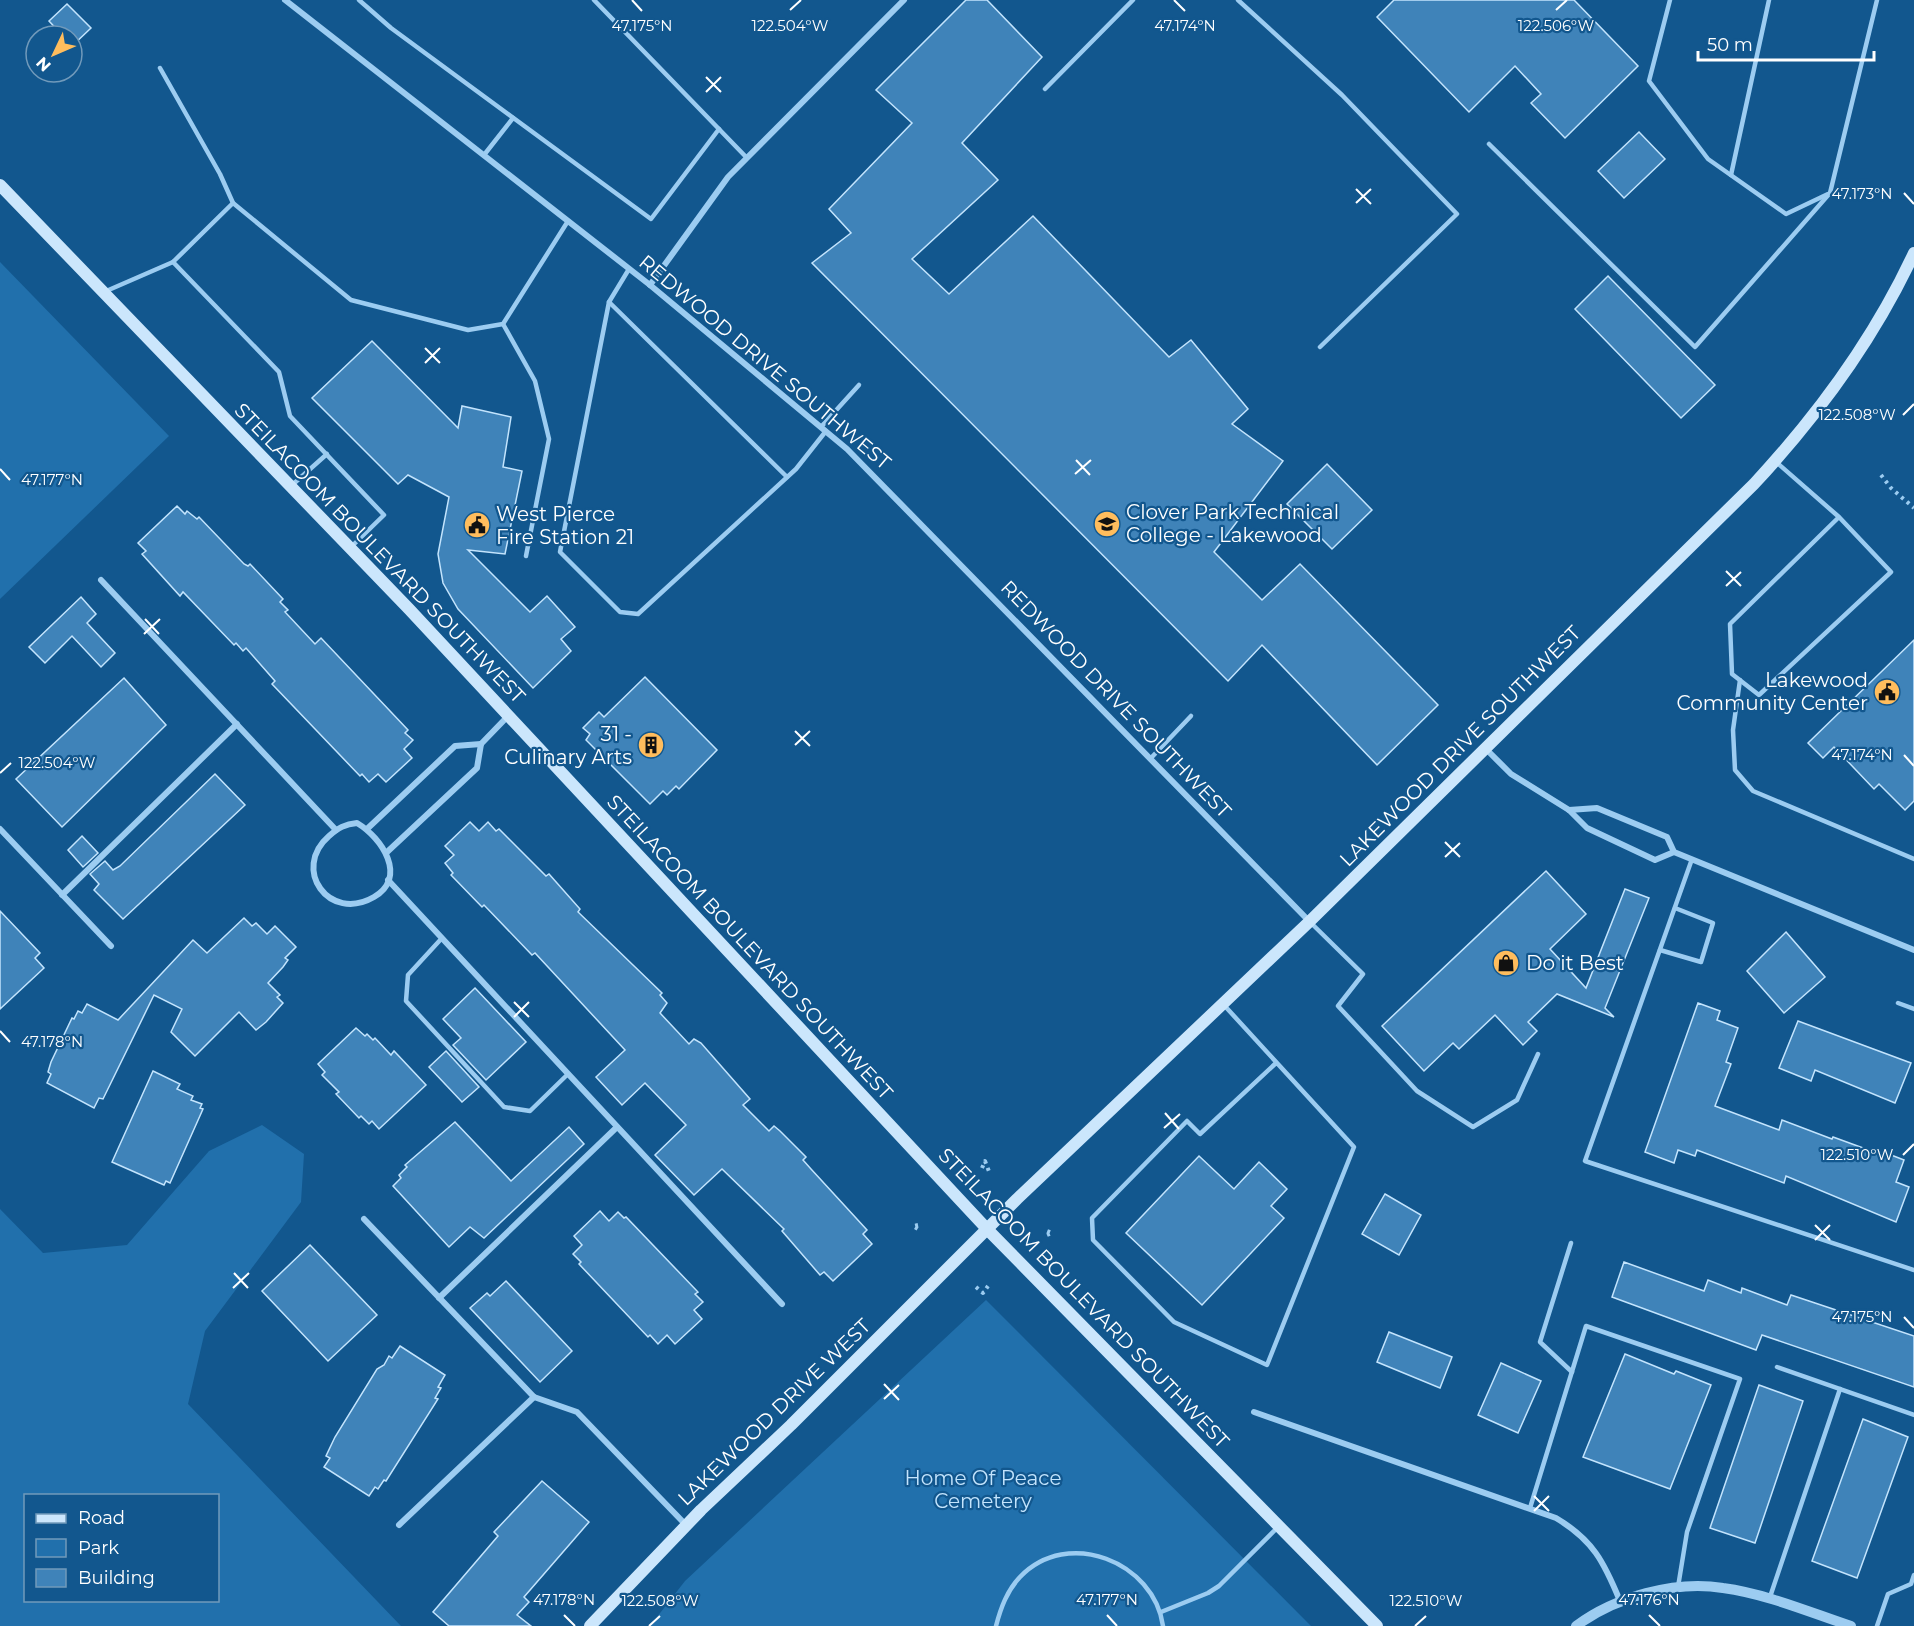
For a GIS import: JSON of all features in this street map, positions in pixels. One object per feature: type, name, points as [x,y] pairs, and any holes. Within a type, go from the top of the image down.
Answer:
[{"type":"main road","name":"STEILACOOM BOULEVARD SOUTHWEST","points":[[0,185],[350,548],[987,1229],[1377,1626]]},
{"type":"main road","name":"LAKEWOOD DRIVE SOUTHWEST","points":[[987,1229],[1309,922],[1774,461],[1821,406],[1851,364],[1879,321],[1914,253]]},
{"type":"main road","name":"LAKEWOOD DRIVE WEST","points":[[590,1626],[687,1526],[987,1229]]},
{"type":"street","name":"REDWOOD DRIVE SOUTHWEST","points":[[285,0],[629,268],[823,429],[917,518],[1309,922]]},
{"type":"street","points":[[650,285],[722,185],[904,0]]},
{"type":"street","points":[[101,580],[336,830]]},
{"type":"street","points":[[386,853],[477,768],[481,744],[508,716]]},
{"type":"street","points":[[63,895],[237,724]]},
{"type":"street","points":[[368,829],[455,746],[481,744]]},
{"type":"street","points":[[1486,748],[1511,774],[1569,810],[1587,828],[1655,860],[1674,852]]},
{"type":"street","points":[[1569,810],[1597,808],[1667,837],[1674,852],[1914,950]]},
{"type":"street","points":[[348,824],[357,824],[368,829],[390,861],[388,880],[375,896],[352,905],[342,905],[324,894],[314,876],[312,863],[315,852],[336,830],[348,824]]},
{"type":"street","points":[[0,829],[111,946]]},
{"type":"street","points":[[388,880],[782,1304]]},
{"type":"street","points":[[439,1298],[617,1127]]},
{"type":"street","points":[[364,1220],[534,1397],[577,1412],[687,1526]]},
{"type":"street","points":[[399,1525],[534,1397]]},
{"type":"street","points":[[1254,1412],[1556,1518],[1588,1540],[1606,1567],[1620,1600]]},
{"type":"street","points":[[1576,1626],[1620,1600],[1654,1591],[1721,1587],[1769,1599],[1851,1626]]},
{"type":"lane","points":[[359,0],[391,28],[651,219],[719,129]]},
{"type":"lane","points":[[594,0],[747,158]]},
{"type":"lane","points":[[1045,89],[1133,0]]},
{"type":"lane","points":[[1238,0],[1342,95],[1457,214],[1320,347]]},
{"type":"lane","points":[[1670,0],[1649,81],[1708,159],[1786,214],[1830,193]]},
{"type":"lane","points":[[1731,175],[1769,0]]},
{"type":"lane","points":[[1489,144],[1695,347],[1830,193],[1877,0]]},
{"type":"lane","points":[[160,68],[220,174],[233,203],[351,300],[468,330],[502,324],[568,221]]},
{"type":"lane","points":[[484,155],[513,118]]},
{"type":"lane","points":[[104,292],[173,262],[233,203]]},
{"type":"lane","points":[[173,262],[279,372],[290,416],[384,515],[350,548]]},
{"type":"lane","points":[[629,268],[609,302],[560,552],[620,612],[638,614],[787,477],[859,385]]},
{"type":"lane","points":[[609,302],[787,477]]},
{"type":"lane","points":[[502,324],[535,381],[549,439],[526,556]]},
{"type":"lane","points":[[291,486],[327,454]]},
{"type":"lane","points":[[1774,461],[1839,518],[1891,572],[1759,695],[1732,675],[1730,624],[1839,518]]},
{"type":"lane","points":[[1740,680],[1733,730],[1735,770],[1752,791],[1914,860]]},
{"type":"lane","points":[[1150,758],[1191,716]]},
{"type":"lane","points":[[1692,859],[1585,1161],[1914,1270]]},
{"type":"lane","points":[[1660,950],[1701,962],[1713,923],[1675,908]]},
{"type":"lane","points":[[1309,922],[1363,974],[1338,1006],[1417,1091],[1473,1127],[1517,1100],[1538,1054]]},
{"type":"lane","points":[[442,938],[408,975],[406,1001],[504,1107],[530,1111],[568,1074]]},
{"type":"lane","points":[[1898,1003],[1914,1009]]},
{"type":"lane","points":[[1223,1004],[1354,1147],[1267,1365],[1174,1322],[1093,1240],[1092,1218],[1187,1121],[1200,1134],[1276,1063]]},
{"type":"lane","points":[[1571,1243],[1540,1342],[1572,1372]]},
{"type":"lane","points":[[1530,1508],[1586,1326],[1740,1379],[1687,1532],[1677,1589]]},
{"type":"lane","points":[[1777,1367],[1914,1415]]},
{"type":"lane","points":[[1769,1599],[1840,1389]]},
{"type":"lane","points":[[1161,1612],[1208,1593],[1219,1586],[1279,1526]]},
{"type":"lane","points":[[996,1626],[1004,1598],[1021,1576],[1045,1560],[1073,1553],[1101,1555],[1127,1567],[1148,1587],[1161,1612],[1163,1626]]},
{"type":"lane","points":[[1877,1626],[1888,1594],[1911,1584],[1914,1575]]},
{"type":"path","points":[[1881,475],[1891,488],[1914,508]]},
{"type":"path","points":[[982,1168],[985,1161],[990,1174]]},
{"type":"path","points":[[976,1287],[983,1293],[988,1286]]},
{"type":"green space","points":[[0,262],[169,436],[0,599]]},
{"type":"green space","points":[[262,1125],[304,1154],[301,1202],[205,1331],[188,1404],[401,1626],[0,1626],[0,1209],[43,1253],[127,1245],[209,1151]]},
{"type":"green space","name":"Home Of Peace Cemetery","points":[[986,1300],[1311,1626],[650,1626],[685,1581]]},
{"type":"building","points":[[966,0],[987,0],[1042,57],[962,143],[998,180],[912,259],[949,294],[1033,216],[1169,357],[1191,340],[1248,409],[1232,424],[1283,461],[1214,552],[1262,600],[1300,564],[1438,705],[1377,765],[1262,645],[1228,681],[812,263],[851,233],[829,209],[912,123],[876,90]]},
{"type":"building","points":[[1394,0],[1574,0],[1638,66],[1565,138],[1531,103],[1541,94],[1515,66],[1469,112],[1377,17]]},
{"type":"building","points":[[67,4],[91,28],[84,35],[84,24],[52,24],[49,21]]},
{"type":"building","points":[[1639,132],[1665,159],[1624,198],[1598,171]]},
{"type":"building","points":[[1608,276],[1715,385],[1681,418],[1575,309]]},
{"type":"building","name":"West Pierce Fire Station 21","points":[[372,341],[458,428],[462,406],[511,417],[503,467],[522,471],[505,554],[468,550],[530,612],[547,596],[575,627],[561,639],[571,651],[533,688],[458,609],[443,583],[438,554],[449,497],[408,475],[398,484],[312,398]]},
{"type":"building","points":[[1327,464],[1372,510],[1332,549],[1287,504]]},
{"type":"building","points":[[177,506],[185,514],[187,511],[197,519],[199,517],[244,564],[248,566],[250,564],[283,599],[280,602],[288,610],[285,612],[315,644],[321,638],[408,730],[405,733],[413,740],[404,749],[412,758],[386,782],[378,774],[369,782],[362,774],[360,776],[272,684],[275,681],[246,648],[243,651],[236,643],[234,645],[183,592],[180,596],[142,554],[146,551],[138,543]]},
{"type":"building","points":[[81,597],[96,614],[87,623],[115,653],[101,667],[72,636],[45,663],[29,647]]},
{"type":"building","name":"Lakewood Community Center","points":[[1914,640],[1914,801],[1905,810],[1879,784],[1874,789],[1834,747],[1823,758],[1808,743]]},
{"type":"building","name":"31 - Culinary Arts","points":[[645,677],[717,750],[679,789],[676,786],[667,795],[663,791],[650,804],[586,740],[590,734],[583,728],[599,712],[604,717]]},
{"type":"building","points":[[124,678],[166,725],[62,827],[16,779]]},
{"type":"building","points":[[215,774],[245,805],[123,919],[94,890],[99,884],[90,874],[105,861],[113,870],[120,866]]},
{"type":"building","points":[[470,822],[479,831],[488,822],[496,831],[499,829],[546,876],[549,874],[580,909],[578,912],[662,993],[660,995],[667,1003],[660,1013],[689,1044],[694,1039],[701,1043],[750,1099],[743,1105],[769,1131],[774,1126],[806,1157],[803,1160],[867,1230],[863,1234],[872,1244],[833,1281],[824,1272],[820,1275],[782,1231],[784,1229],[722,1169],[694,1195],[655,1155],[686,1125],[645,1083],[622,1105],[596,1077],[625,1050],[535,953],[532,955],[484,905],[482,907],[451,875],[453,873],[445,863],[454,855],[445,846]]},
{"type":"building","points":[[82,836],[98,853],[83,867],[68,850]]},
{"type":"building","name":"Do it Best","points":[[1546,871],[1586,914],[1550,949],[1586,988],[1625,889],[1649,898],[1605,1008],[1614,1017],[1557,994],[1528,1022],[1537,1031],[1523,1045],[1495,1015],[1459,1049],[1453,1043],[1424,1071],[1382,1026]]},
{"type":"building","points":[[0,911],[40,953],[35,958],[44,968],[0,1009]]},
{"type":"building","points":[[244,918],[252,926],[256,923],[267,934],[275,926],[296,947],[285,958],[288,960],[283,967],[268,983],[280,995],[277,997],[283,1003],[266,1022],[256,1030],[239,1012],[195,1056],[171,1032],[182,1009],[154,995],[103,1099],[99,1098],[94,1108],[47,1083],[51,1074],[48,1072],[51,1062],[72,1018],[74,1019],[78,1011],[82,1013],[87,1004],[118,1020],[193,940],[207,953]]},
{"type":"building","points":[[1786,932],[1825,977],[1784,1013],[1747,971]]},
{"type":"building","points":[[475,988],[526,1042],[486,1080],[453,1045],[461,1038],[443,1019]]},
{"type":"building","points":[[1698,1003],[1720,1011],[1717,1020],[1738,1028],[1726,1062],[1731,1064],[1715,1106],[1779,1130],[1782,1120],[1832,1139],[1833,1137],[1885,1156],[1886,1153],[1904,1160],[1896,1182],[1909,1187],[1896,1222],[1786,1176],[1784,1183],[1697,1150],[1695,1156],[1678,1150],[1674,1163],[1645,1152]]},
{"type":"building","points":[[1798,1021],[1911,1063],[1895,1103],[1815,1070],[1811,1081],[1779,1068]]},
{"type":"building","points":[[356,1028],[365,1036],[367,1034],[373,1040],[375,1038],[391,1055],[394,1051],[426,1085],[379,1129],[372,1121],[369,1124],[361,1116],[359,1118],[336,1094],[339,1092],[322,1075],[325,1072],[318,1064]]},
{"type":"building","points":[[446,1051],[479,1087],[462,1102],[429,1067]]},
{"type":"building","points":[[153,1071],[180,1084],[177,1089],[193,1096],[191,1100],[202,1104],[200,1108],[203,1109],[170,1183],[166,1181],[164,1185],[112,1162]]},
{"type":"building","points":[[455,1122],[511,1181],[569,1127],[584,1144],[484,1238],[470,1227],[449,1247],[393,1186],[401,1178],[399,1175],[407,1167],[405,1165]]},
{"type":"building","points":[[1199,1156],[1234,1189],[1259,1162],[1287,1189],[1271,1206],[1284,1218],[1202,1305],[1126,1233]]},
{"type":"building","points":[[1385,1194],[1421,1215],[1399,1255],[1362,1234]]},
{"type":"building","points":[[600,1211],[609,1221],[618,1212],[624,1218],[626,1217],[698,1292],[695,1294],[703,1302],[694,1310],[702,1319],[675,1344],[667,1335],[658,1344],[650,1335],[648,1337],[579,1264],[581,1262],[573,1254],[582,1245],[574,1236]]},
{"type":"building","points":[[310,1245],[377,1315],[328,1361],[262,1291]]},
{"type":"building","points":[[1624,1262],[1704,1291],[1708,1280],[1741,1293],[1742,1288],[1787,1305],[1791,1295],[1914,1336],[1914,1387],[1762,1335],[1756,1350],[1612,1297]]},
{"type":"building","points":[[506,1281],[572,1351],[540,1382],[470,1308],[487,1293],[490,1296]]},
{"type":"building","points":[[1389,1332],[1452,1357],[1440,1388],[1377,1362]]},
{"type":"building","points":[[400,1346],[445,1375],[438,1387],[441,1388],[435,1398],[438,1399],[386,1481],[384,1480],[378,1489],[375,1487],[369,1496],[324,1467],[330,1458],[326,1456],[335,1437],[377,1369],[384,1365],[389,1356],[392,1358]]},
{"type":"building","points":[[1625,1354],[1674,1374],[1676,1371],[1711,1385],[1670,1489],[1583,1457]]},
{"type":"building","points":[[1501,1363],[1541,1381],[1518,1433],[1478,1415]]},
{"type":"building","points":[[1759,1385],[1803,1401],[1755,1543],[1710,1528]]},
{"type":"building","points":[[1863,1419],[1908,1437],[1857,1578],[1812,1561]]},
{"type":"building","points":[[542,1481],[589,1522],[524,1597],[529,1602],[517,1615],[531,1626],[449,1626],[433,1612],[498,1536],[494,1532]]},
{"type":"place","name":"Clover Park Technical College - Lakewood","points":[[1107,524]]},
{"type":"place","name":"West Pierce Fire Station 21","points":[[477,525]]},
{"type":"place","name":"Lakewood Community Center","points":[[1887,692]]},
{"type":"place","name":"31 - Culinary Arts","points":[[651,745]]},
{"type":"place","name":"Do it Best","points":[[1506,963]]}]
